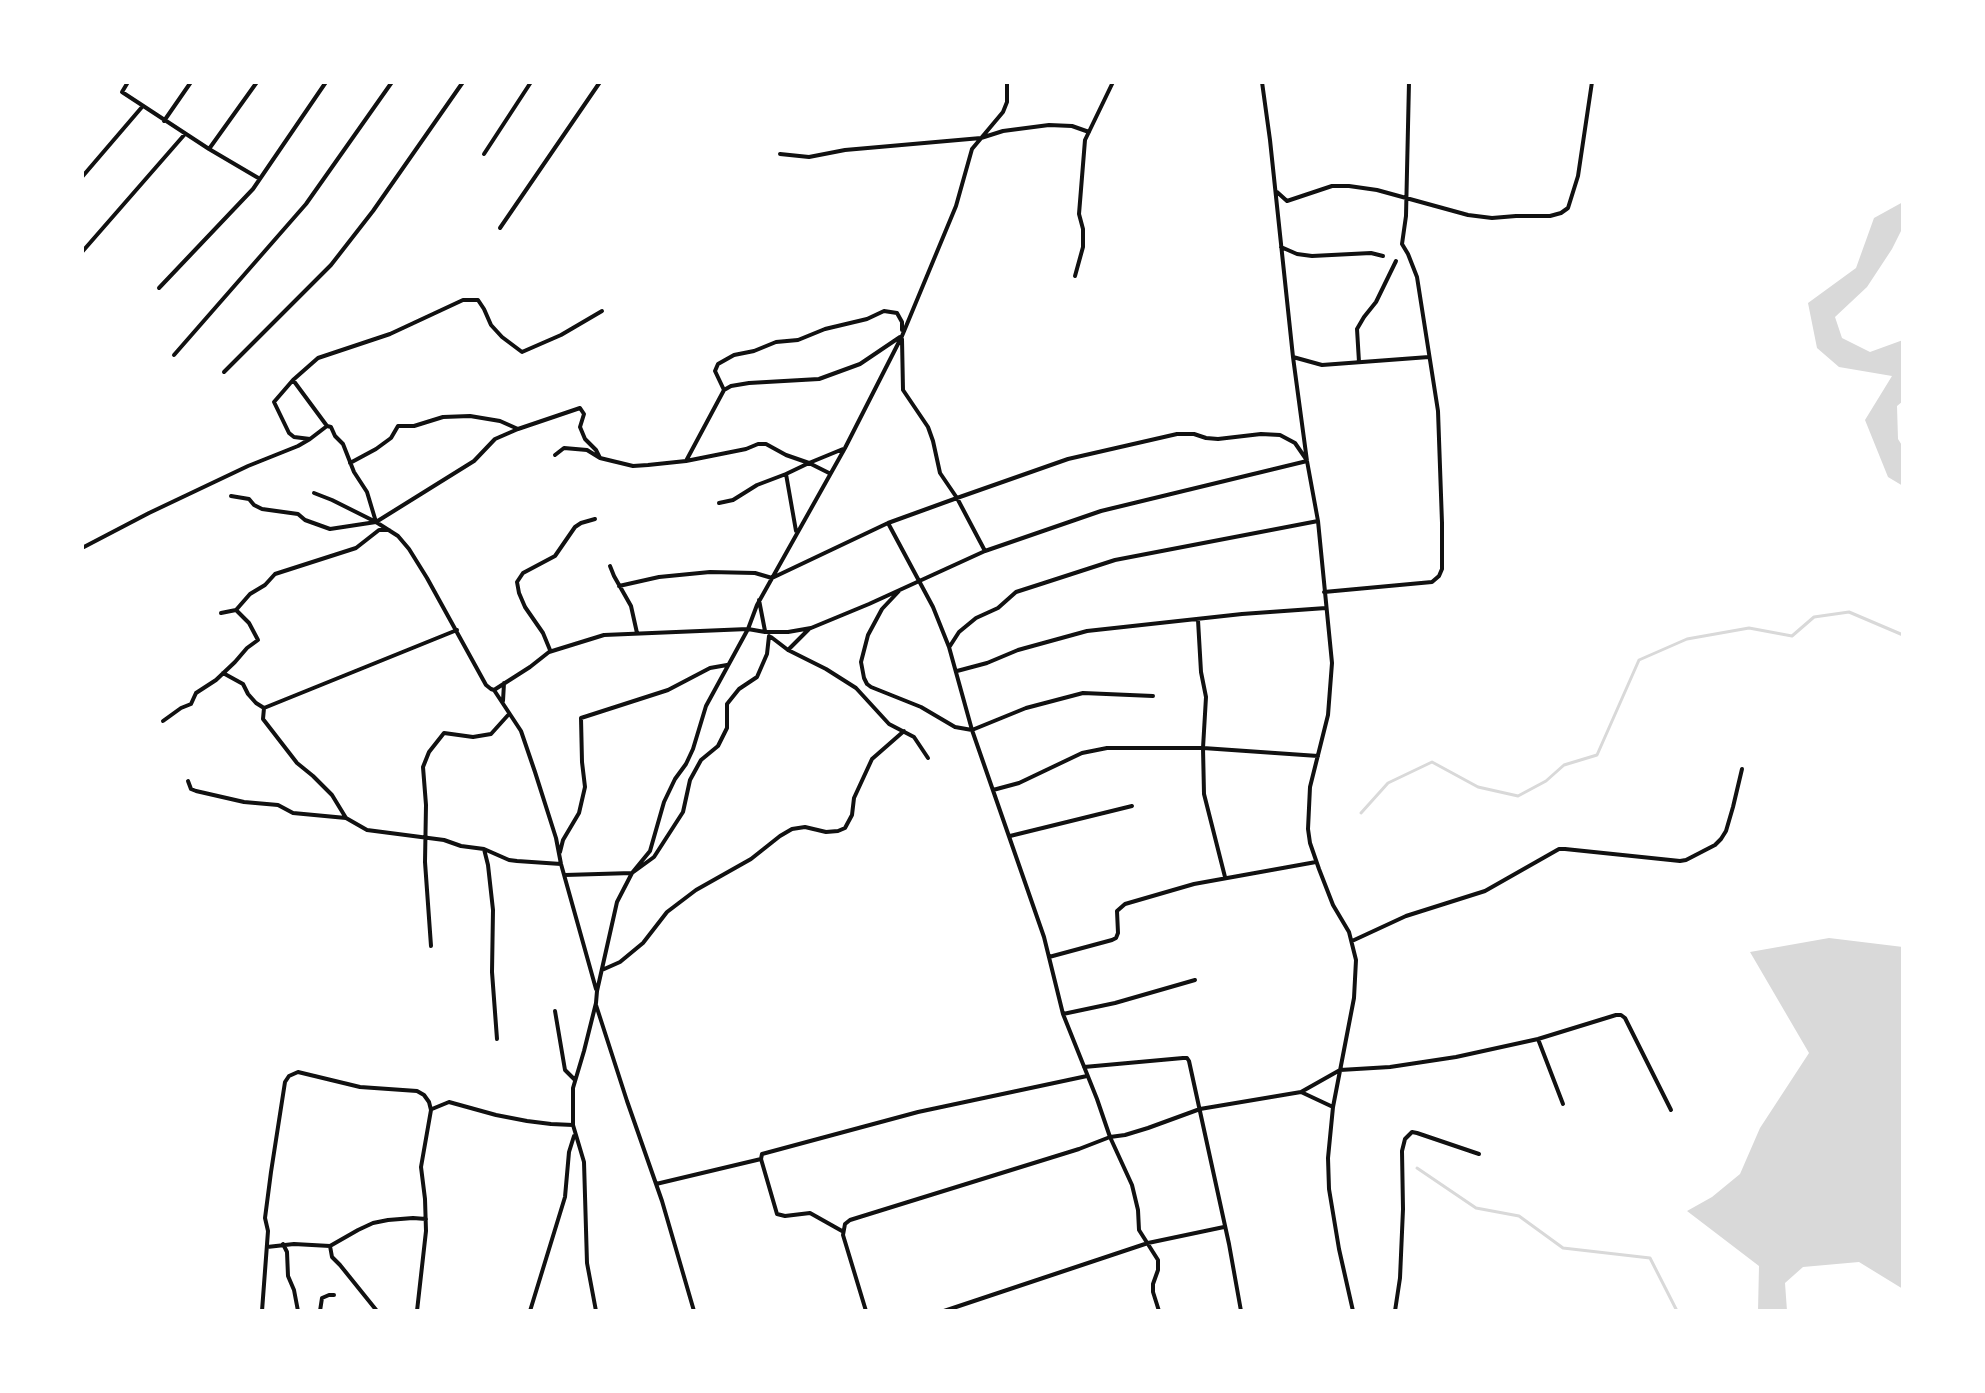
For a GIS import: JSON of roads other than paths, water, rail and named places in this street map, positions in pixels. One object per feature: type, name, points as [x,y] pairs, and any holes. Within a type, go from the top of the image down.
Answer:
[{"type":"street","points":[[164,121],[191,82]]},
{"type":"street","points":[[209,149],[257,82]]},
{"type":"street","points":[[159,288],[253,189],[326,82]]},
{"type":"street","points":[[174,355],[306,204],[392,82]]},
{"type":"street","points":[[224,372],[331,265],[373,211],[463,82]]},
{"type":"street","points":[[484,154],[531,82]]},
{"type":"street","points":[[500,228],[600,82]]},
{"type":"street","points":[[596,1311],[587,1263],[584,1162],[573,1125],[573,1088],[596,1003],[617,902],[632,873],[650,851],[664,802],[686,764],[706,706],[748,629],[759,600],[845,448],[902,336],[956,206],[972,149],[1003,112],[1007,102],[1007,82]]},
{"type":"street","points":[[1075,276],[1083,247],[1079,214],[1085,140],[1113,82]]},
{"type":"street","points":[[1262,82],[1293,357],[1318,521],[1332,663],[1328,715],[1310,787],[1310,843],[1327,891],[1349,932],[1356,960],[1354,998],[1333,1107],[1328,1158],[1329,1189],[1353,1311]]},
{"type":"street","points":[[1324,592],[1432,582],[1442,569],[1439,422],[1417,277],[1402,244],[1407,198],[1409,82]]},
{"type":"street","points":[[1275,190],[1287,201],[1332,186],[1377,190],[1468,215],[1492,218],[1561,213],[1568,208],[1578,176],[1592,82]]},
{"type":"street","points":[[126,83],[122,92],[142,107],[260,179]]},
{"type":"street","points":[[82,177],[142,107]]},
{"type":"street","points":[[780,154],[809,157],[845,150],[981,138],[1003,131],[1049,125],[1072,126],[1089,132]]},
{"type":"street","points":[[82,252],[185,134]]},
{"type":"street","points":[[1281,247],[1312,256],[1371,253],[1383,256]]},
{"type":"street","points":[[1359,362],[1357,329],[1376,302],[1396,261]]},
{"type":"street","points":[[310,439],[297,438],[289,433],[274,402],[318,358],[390,334],[463,300],[478,300],[491,325],[522,352],[561,335],[602,311]]},
{"type":"street","points":[[724,390],[715,371],[718,364],[734,355],[776,342],[798,340],[884,311],[897,313],[902,322],[903,390],[928,427],[938,467],[985,551]]},
{"type":"street","points":[[686,461],[724,390],[749,383],[819,379],[860,364],[902,336]]},
{"type":"street","points":[[1293,357],[1318,365],[1429,357]]},
{"type":"street","points":[[293,380],[343,444],[354,472],[367,492],[376,522]]},
{"type":"street","points":[[231,496],[249,499],[262,509],[298,514],[305,520],[330,529],[376,522],[474,461],[495,439],[580,408],[584,414],[580,427],[600,458]]},
{"type":"street","points":[[350,463],[391,438],[398,426],[414,426],[443,417],[470,416],[500,421],[518,429]]},
{"type":"street","points":[[82,548],[248,466],[298,446],[327,426]]},
{"type":"street","points":[[619,586],[659,577],[710,572],[755,573],[772,578],[888,523],[957,498],[1068,459],[1177,434],[1218,439],[1280,435],[1295,443],[1307,461]]},
{"type":"street","points":[[555,455],[564,448],[587,450],[600,458],[633,466],[686,461],[766,444],[829,473]]},
{"type":"street","points":[[719,503],[733,500],[757,485],[845,448]]},
{"type":"street","points":[[494,690],[551,651],[604,635],[748,629],[767,634],[811,628],[985,551],[1123,504],[1307,461]]},
{"type":"street","points":[[786,474],[796,533]]},
{"type":"street","points":[[314,493],[390,530],[409,549],[486,685],[494,690],[523,735],[556,838],[597,991]]},
{"type":"street","points":[[551,651],[525,607],[517,582],[523,573],[555,556],[575,527],[595,519]]},
{"type":"street","points":[[949,647],[959,632],[976,618],[998,608],[1016,592],[1115,560],[1318,521]]},
{"type":"street","points":[[888,523],[942,627],[949,647],[972,730],[1049,957],[1063,1014],[1110,1137],[1132,1185],[1139,1230],[1159,1265],[1153,1292],[1159,1311]]},
{"type":"street","points":[[221,613],[236,610],[275,574],[356,548],[379,530],[390,530]]},
{"type":"street","points":[[610,566],[631,606],[638,633]]},
{"type":"street","points":[[903,587],[882,609],[868,635],[861,662],[864,678],[867,684],[881,692],[921,707],[955,727],[972,730],[1069,695],[1092,692],[1153,696]]},
{"type":"street","points":[[565,875],[632,873],[654,857],[683,812],[690,780],[701,760],[718,746],[727,728],[727,704],[739,689],[757,677],[767,654],[767,634],[759,600]]},
{"type":"street","points":[[957,671],[1087,631],[1326,608]]},
{"type":"street","points":[[163,721],[191,704],[196,693],[258,640],[249,623],[236,610]]},
{"type":"street","points":[[1198,620],[1206,697],[1204,794],[1225,877]]},
{"type":"street","points":[[788,650],[811,628]]},
{"type":"street","points":[[264,708],[457,630]]},
{"type":"street","points":[[767,634],[788,650],[856,688],[889,724],[914,737],[928,758]]},
{"type":"street","points":[[559,854],[563,840],[579,813],[585,787],[581,718],[668,690],[710,668],[727,665]]},
{"type":"street","points":[[223,673],[243,684],[248,694],[264,708]]},
{"type":"street","points":[[503,704],[504,683]]},
{"type":"street","points":[[264,708],[263,719],[297,763],[332,795],[346,818]]},
{"type":"street","points":[[431,946],[423,767],[429,752],[444,733],[473,737],[491,734],[509,714]]},
{"type":"street","points":[[602,970],[620,962],[643,943],[667,912],[696,890],[751,859],[780,836],[792,829],[805,827],[826,832],[845,828],[852,815],[854,798],[872,759],[904,731]]},
{"type":"street","points":[[993,790],[1019,783],[1094,750],[1203,748],[1318,756]]},
{"type":"street","points":[[1352,941],[1406,916],[1485,891],[1559,849],[1686,860],[1715,845],[1726,831],[1742,769]]},
{"type":"street","points":[[188,781],[191,789],[196,791],[244,802],[278,805],[293,813],[346,818],[367,830],[484,849],[517,861],[561,864]]},
{"type":"street","points":[[1010,836],[1132,806]]},
{"type":"street","points":[[484,849],[493,910],[492,972],[497,1039]]},
{"type":"street","points":[[1049,957],[1116,938],[1117,911],[1125,904],[1225,877],[1316,862]]},
{"type":"street","points":[[1063,1014],[1195,980]]},
{"type":"street","points":[[596,1003],[694,1311]]},
{"type":"street","points":[[555,1011],[565,1070],[575,1080]]},
{"type":"street","points":[[866,1311],[842,1231],[850,1220],[1110,1137],[1137,1132],[1200,1109],[1301,1092],[1340,1070],[1414,1064],[1490,1050],[1621,1015],[1671,1110]]},
{"type":"street","points":[[1538,1039],[1563,1104]]},
{"type":"street","points":[[1084,1067],[1187,1058],[1226,1226],[1241,1311]]},
{"type":"street","points":[[262,1311],[268,1231],[265,1218],[271,1172],[285,1082],[298,1072],[360,1087],[417,1091],[424,1095],[431,1110],[421,1167],[426,1231],[417,1311]]},
{"type":"street","points":[[842,1231],[810,1213],[777,1214],[762,1154],[918,1112],[1087,1076]]},
{"type":"street","points":[[1301,1092],[1333,1107]]},
{"type":"street","points":[[431,1110],[449,1102],[527,1121],[573,1125]]},
{"type":"street","points":[[1395,1311],[1401,1253],[1402,1151],[1405,1139],[1412,1132],[1417,1133],[1479,1154]]},
{"type":"street","points":[[530,1311],[565,1197],[569,1152],[575,1134]]},
{"type":"street","points":[[656,1184],[761,1159]]},
{"type":"street","points":[[267,1247],[283,1244],[330,1246],[373,1223],[426,1219]]},
{"type":"street","points":[[944,1311],[1148,1243],[1226,1226]]},
{"type":"street","points":[[283,1244],[298,1311]]},
{"type":"street","points":[[330,1246],[332,1257],[377,1311]]},
{"type":"street","points":[[320,1311],[322,1298],[334,1295]]},
{"type":"waterway","points":[[1361,813],[1388,783],[1432,762],[1478,787],[1518,796],[1546,781],[1564,765],[1597,755],[1639,660],[1687,639],[1749,628],[1792,636],[1814,617],[1849,612],[1903,635]]},
{"type":"waterway","points":[[1417,1168],[1476,1208],[1519,1216],[1563,1248],[1650,1258],[1677,1311]]}]
